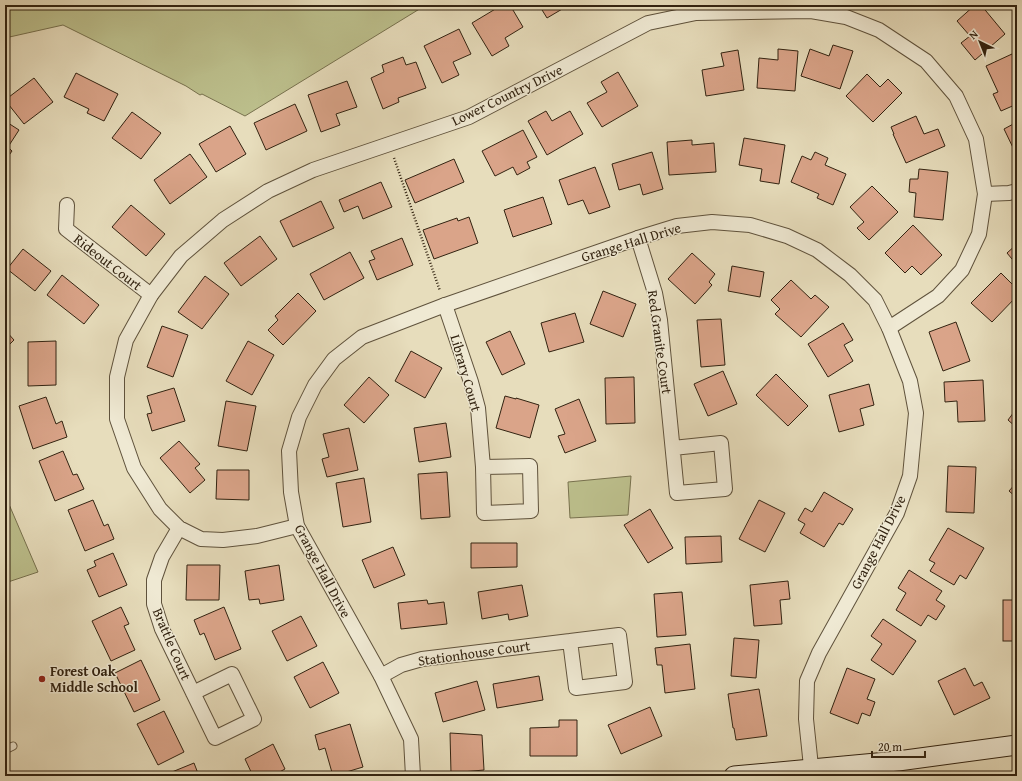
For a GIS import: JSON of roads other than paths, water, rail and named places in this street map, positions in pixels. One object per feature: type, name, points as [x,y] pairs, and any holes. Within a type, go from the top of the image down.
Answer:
[{"type":"street","name":"Lower Country Drive","points":[[297,526],[257,536],[224,540],[201,539],[179,528],[160,509],[134,468],[117,419],[117,377],[126,340],[151,295],[181,256],[223,220],[268,191],[313,170],[469,116],[648,23],[696,13],[812,11],[846,17],[879,30],[926,61],[956,96],[976,139],[985,194],[979,234],[962,270],[938,296],[889,328]]},
{"type":"street","points":[[985,194],[1009,193],[1017,191]]},
{"type":"street","name":"Rideout Court","points":[[67,205],[66,229],[151,295]]},
{"type":"street","name":"Grange Hall Drive","points":[[414,776],[410,739],[381,676],[297,526],[291,492],[289,451],[299,416],[315,385],[334,359],[362,337],[445,305],[638,238],[677,226],[712,222],[750,225],[787,236],[817,250],[850,275],[875,300],[889,328],[910,381],[916,413],[910,476],[896,513],[819,653],[807,681],[806,719],[812,773]]},
{"type":"street","name":"Red Granite Court","points":[[638,238],[655,293],[660,320],[677,493],[725,489],[721,443],[673,448]]},
{"type":"street","name":"Library Court","points":[[445,305],[471,382],[478,408],[483,467],[484,513],[531,512],[530,466],[483,467]]},
{"type":"street","name":"Brattle Court","points":[[179,528],[162,557],[154,580],[154,604],[162,629],[193,693],[215,738],[254,719],[232,674],[193,693]]},
{"type":"street","name":"Stationhouse Court","points":[[381,676],[401,665],[422,659],[619,635],[625,682],[576,688],[570,641]]},
{"type":"street","points":[[734,776],[812,773],[1017,745]]},
{"type":"lane","points":[[5,750],[13,746]]},
{"type":"place","name":"Forest Oak Middle School","points":[[42,679]]}]
